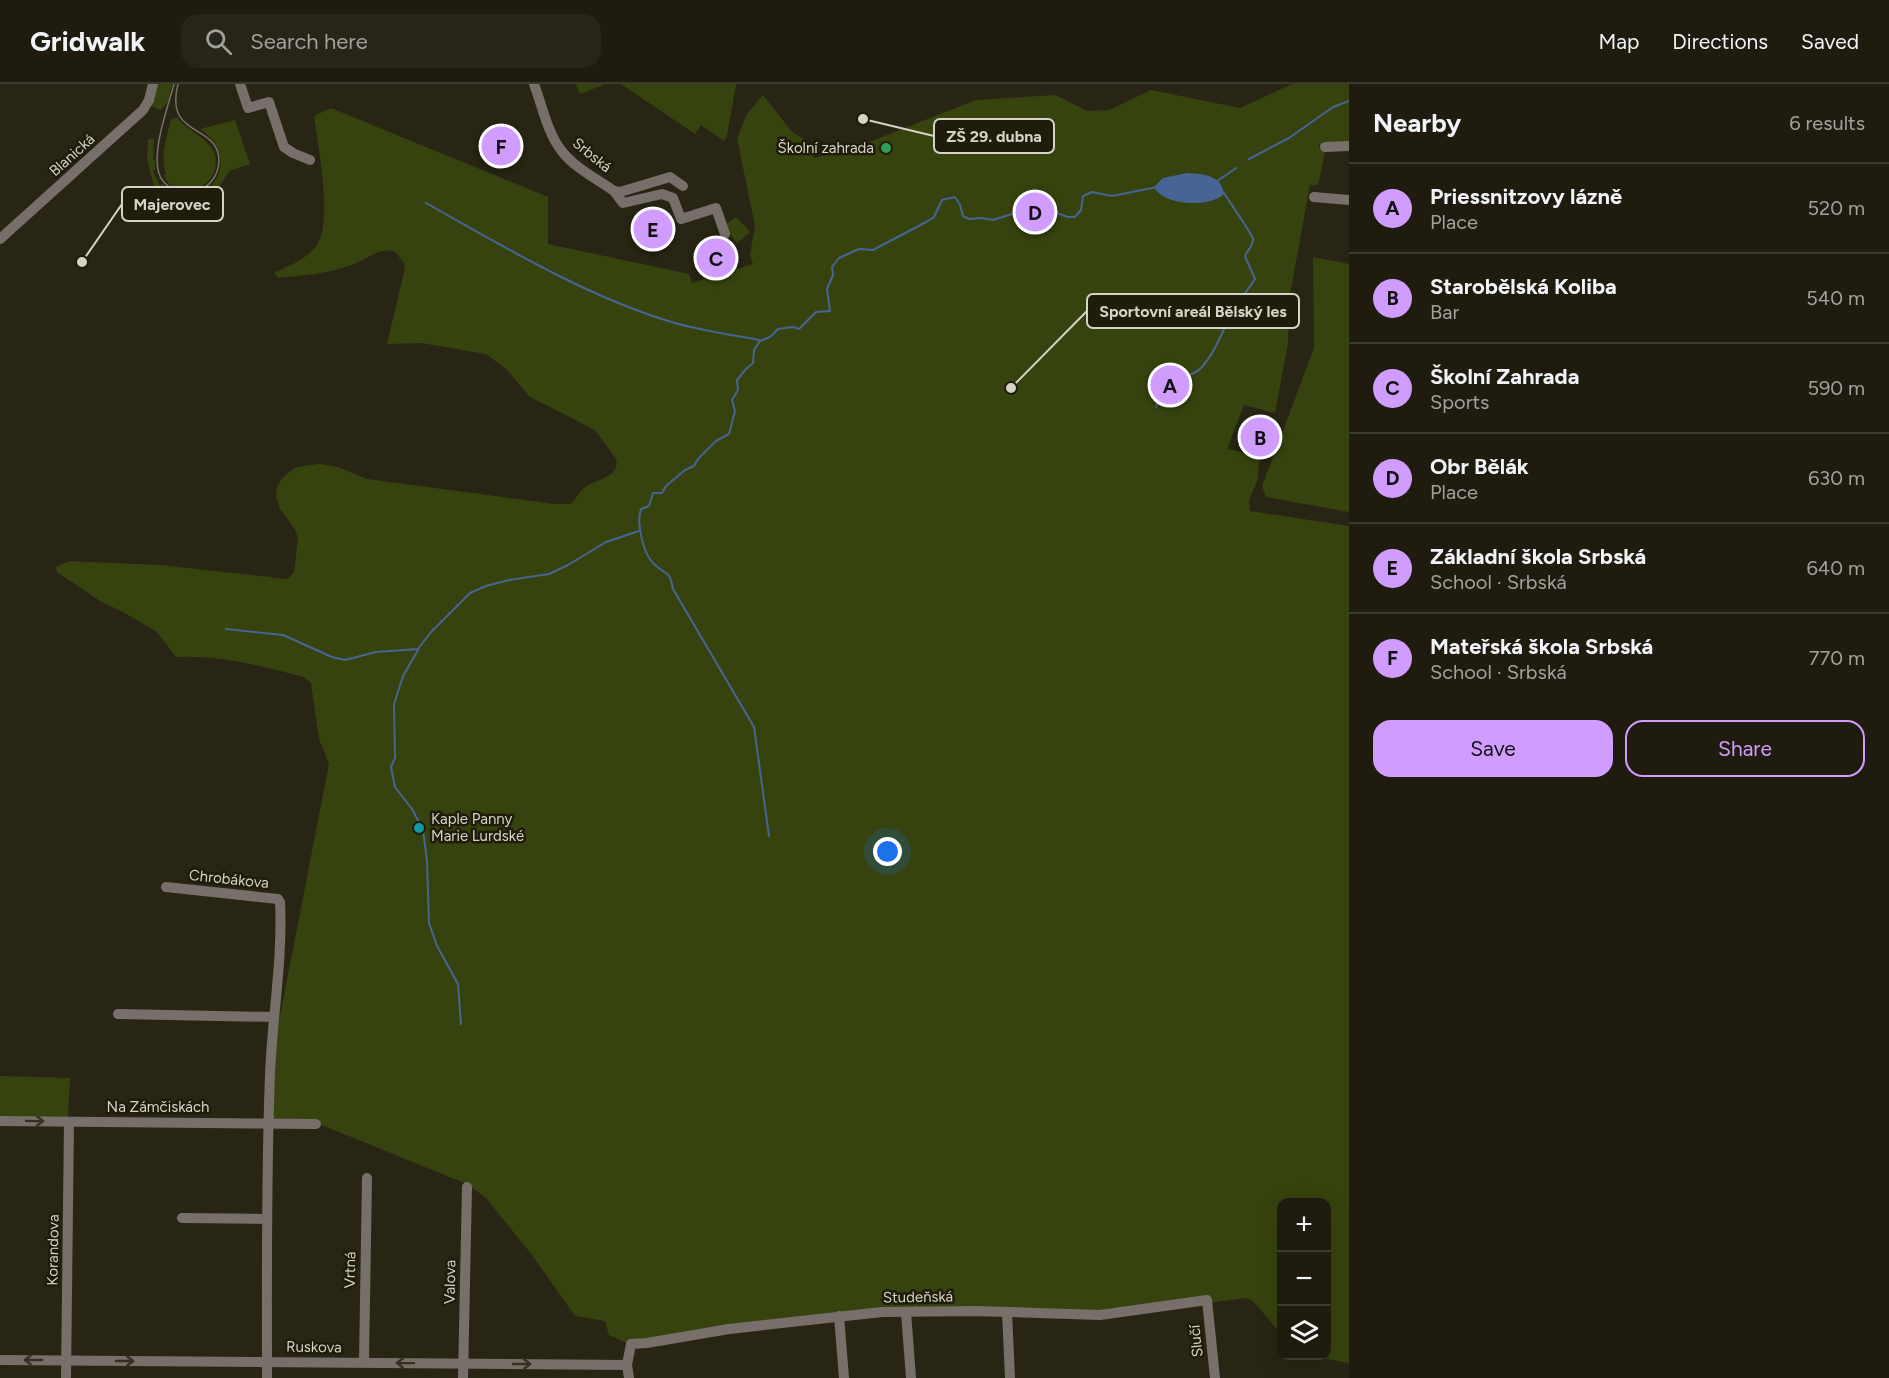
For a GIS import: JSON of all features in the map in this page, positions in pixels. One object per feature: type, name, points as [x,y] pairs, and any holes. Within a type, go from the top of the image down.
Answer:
[{"type":"street","name":"Blanická","points":[[0,239],[143,110],[149,100],[153,84]]},
{"type":"street","points":[[240,84],[248,108],[269,102],[284,147],[310,160]]},
{"type":"street","name":"Srbská","points":[[534,84],[555,142],[562,152],[614,191],[620,192],[670,177],[683,186]]},
{"type":"street","points":[[1325,147],[1349,146]]},
{"type":"street","points":[[614,191],[623,203],[662,194],[673,198],[681,219],[716,208],[725,234]]},
{"type":"street","points":[[1314,197],[1349,200]]},
{"type":"street","name":"Chrobákova","points":[[166,887],[278,899],[280,902],[281,924],[268,1123],[267,1378]]},
{"type":"street","points":[[118,1014],[274,1017]]},
{"type":"street","name":"Na Zámčiskách","points":[[0,1121],[316,1124]]},
{"type":"street","name":"Korandova","points":[[66,1378],[69,1122]]},
{"type":"street","name":"Vrtná","points":[[364,1362],[367,1178]]},
{"type":"street","name":"Valova","points":[[463,1378],[467,1187]]},
{"type":"street","points":[[182,1218],[267,1219]]},
{"type":"street","name":"Studeňská","points":[[627,1365],[631,1344],[839,1316],[906,1312],[1100,1315],[1207,1300]]},
{"type":"street","name":"Slučí","points":[[1207,1300],[1215,1378]]},
{"type":"street","points":[[906,1312],[911,1378]]},
{"type":"street","points":[[1007,1312],[1010,1378]]},
{"type":"street","points":[[839,1316],[844,1378]]},
{"type":"street","name":"Ruskova","points":[[0,1360],[627,1365]]},
{"type":"street","points":[[627,1365],[629,1378]]},
{"type":"green space","points":[[158,84],[172,84],[168,101],[161,110],[151,106]]},
{"type":"green space","points":[[576,84],[603,84],[603,85],[580,94]]},
{"type":"green space","points":[[621,84],[736,84],[727,136],[724,141],[701,125],[695,134]]},
{"type":"green space","points":[[1292,84],[1349,84],[1349,143],[1318,145],[1325,152],[1318,185],[1310,185],[1289,300],[1288,343],[1275,413],[1244,405],[1227,449],[1260,456],[1257,481],[1249,500],[1250,511],[1349,526],[1349,1363],[1331,1360],[1331,1198],[1277,1198],[1277,1329],[1253,1301],[1246,1298],[1103,1317],[884,1316],[757,1328],[635,1347],[609,1335],[605,1321],[575,1316],[532,1255],[486,1198],[467,1184],[319,1124],[265,1120],[272,1057],[329,764],[319,739],[311,683],[304,677],[241,662],[176,657],[157,632],[100,601],[57,572],[56,567],[69,561],[159,565],[288,579],[294,572],[298,538],[279,507],[276,496],[277,487],[282,478],[296,467],[319,464],[338,467],[367,479],[554,504],[571,504],[583,489],[611,474],[616,465],[616,459],[595,430],[530,397],[506,369],[486,354],[421,343],[387,344],[405,268],[404,263],[395,252],[385,250],[347,267],[327,272],[278,278],[274,273],[308,254],[317,245],[322,234],[323,183],[314,116],[331,108],[548,197],[548,244],[689,274],[692,283],[753,264],[750,255],[755,226],[737,138],[747,114],[763,95],[792,132],[806,140],[814,158],[854,148],[976,100],[1055,95],[1087,111],[1109,110],[1151,90],[1240,108]]},
{"type":"green space","points":[[177,117],[186,127],[207,142],[214,152],[216,164],[207,182],[189,191],[179,190],[170,185],[164,176],[166,174],[164,154],[166,140],[171,120]]},
{"type":"green space","points":[[235,120],[250,164],[229,171],[214,195],[188,205],[170,200],[154,187],[147,159],[148,140],[154,138],[155,170],[153,171],[160,186],[162,184],[177,194],[191,196],[204,191],[214,182],[220,170],[220,156],[214,142],[200,129]]},
{"type":"green space","points":[[736,217],[750,232],[737,243],[724,226]]},
{"type":"green space","points":[[732,241],[740,263],[700,276],[692,253]]},
{"type":"green space","points":[[1313,257],[1349,264],[1349,512],[1266,497],[1262,486],[1314,348]]},
{"type":"green space","points":[[0,1076],[70,1078],[68,1119],[0,1118]]},
{"type":"water","points":[[1187,173],[1216,179],[1224,194],[1208,201],[1187,203],[1167,198],[1154,187],[1163,178]]},
{"type":"waterway","points":[[1249,159],[1289,138],[1333,107],[1349,101]]},
{"type":"waterway","points":[[1216,182],[1236,168]]},
{"type":"waterway","points":[[769,836],[754,727],[673,589],[668,575],[650,559],[640,529],[641,509],[649,506],[653,493],[662,493],[666,486],[685,470],[694,466],[716,441],[729,434],[735,411],[732,400],[738,390],[737,380],[753,363],[754,350],[760,341],[770,337],[778,329],[793,327],[799,329],[816,312],[830,311],[827,289],[833,275],[832,267],[839,258],[859,249],[873,250],[928,221],[934,217],[942,200],[955,197],[963,216],[969,219],[993,220],[1031,208],[1075,217],[1081,210],[1083,196],[1092,192],[1112,196],[1157,187]]},
{"type":"waterway","points":[[1164,385],[1172,379],[1192,374],[1201,368],[1214,349],[1234,310],[1255,279],[1245,256],[1253,239],[1224,193]]},
{"type":"waterway","points":[[426,203],[542,268],[633,309],[700,329],[759,340]]},
{"type":"waterway","points":[[1156,407],[1161,390]]},
{"type":"waterway","points":[[226,629],[283,635],[332,657],[345,660],[376,652],[418,649],[431,632],[470,593],[509,580],[549,574],[606,542],[639,531]]},
{"type":"waterway","points":[[418,650],[403,676],[394,704],[395,758],[391,767],[395,787],[412,809],[423,830],[427,861],[429,923],[437,946],[458,984],[461,1024]]},
{"type":"tram line","points":[[174,84],[160,134],[157,161],[163,181],[171,188],[189,193],[206,187],[213,180],[219,161],[217,149],[211,141],[185,123],[178,114],[176,102],[178,84]]},
{"type":"place","name":"ZŠ 29. dubna","points":[[863,119]]},
{"type":"place","name":"Mateřská škola Srbská","points":[[501,146]]},
{"type":"place","name":"Školní zahrada","points":[[886,148]]},
{"type":"place","name":"Obr Bělák","points":[[1035,212]]},
{"type":"place","name":"Základní škola Srbská","points":[[653,229]]},
{"type":"place","name":"Školní Zahrada","points":[[716,258]]},
{"type":"place","name":"Majerovec","points":[[82,262]]},
{"type":"place","name":"Priessnitzovy lázně","points":[[1170,385]]},
{"type":"place","name":"Sportovní areál Bělský les","points":[[1011,388]]},
{"type":"place","name":"Starobělská Koliba","points":[[1260,437]]},
{"type":"place","name":"Kaple Panny Marie Lurdské","points":[[419,828]]}]
